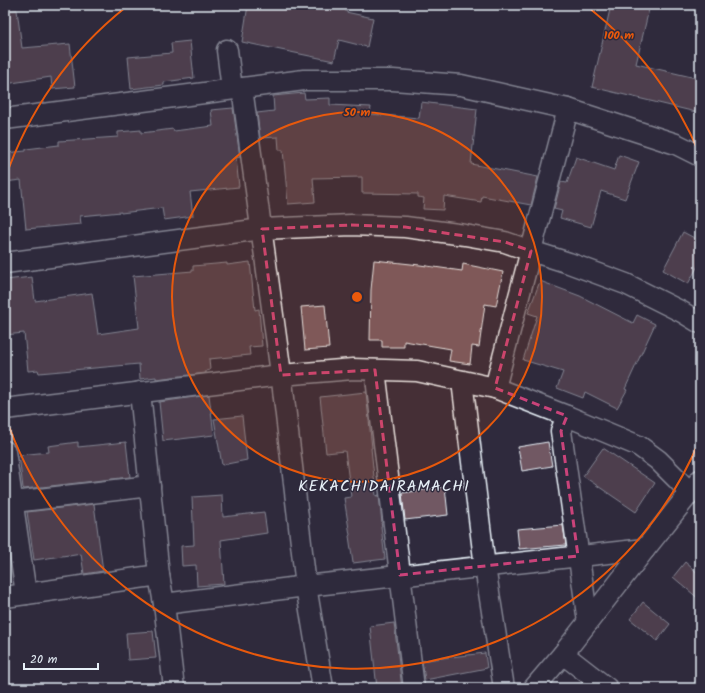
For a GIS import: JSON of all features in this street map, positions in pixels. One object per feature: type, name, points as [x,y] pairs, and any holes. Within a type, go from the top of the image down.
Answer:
[{"type":"street","points":[[227,50],[237,88],[262,229],[306,586],[323,688]]},
{"type":"street","points":[[5,119],[304,80],[394,80],[461,86],[568,109],[676,144],[700,156]]},
{"type":"street","points":[[495,388],[568,109]]},
{"type":"street","points":[[5,263],[262,229],[351,225],[405,227],[505,242],[626,284],[682,312],[700,323]]},
{"type":"street","points":[[5,409],[281,375],[353,369],[417,371],[495,388],[639,446],[658,460],[677,479],[695,487],[564,654],[534,688]]},
{"type":"street","points":[[375,370],[414,688]]},
{"type":"street","points":[[462,381],[485,566],[504,688]]},
{"type":"street","points":[[140,392],[159,575],[174,688]]},
{"type":"street","points":[[567,416],[561,431],[588,622]]},
{"type":"street","points":[[5,451],[9,503],[26,594]]},
{"type":"street","points":[[9,503],[150,486]]},
{"type":"street","points":[[164,604],[306,586],[645,549]]},
{"type":"street","points":[[5,597],[159,575]]},
{"type":"street","points":[[564,654],[607,688]]},
{"type":"highlighted area","points":[[351,225],[405,227],[505,242],[531,251],[495,388],[567,416],[561,431],[578,556],[400,575],[375,370],[281,375],[262,229]]},
{"type":"building","points":[[248,5],[347,5],[346,12],[373,18],[367,47],[339,40],[334,61],[242,42]]},
{"type":"building","points":[[611,5],[650,5],[636,64],[700,79],[700,113],[592,87]]},
{"type":"building","points":[[17,10],[22,48],[70,44],[75,87],[52,89],[51,77],[5,84],[5,11]]},
{"type":"building","points":[[190,41],[194,78],[164,82],[164,85],[131,89],[128,57],[172,53],[171,43]]},
{"type":"building","points":[[304,93],[305,99],[330,98],[330,105],[371,107],[370,114],[419,118],[421,102],[477,109],[471,164],[538,177],[531,205],[482,196],[481,202],[444,196],[443,210],[423,209],[424,198],[418,197],[418,194],[362,193],[362,177],[313,178],[315,202],[288,204],[283,150],[279,150],[278,137],[260,138],[257,113],[274,111],[273,96]]},
{"type":"building","points":[[233,108],[240,157],[236,158],[239,187],[190,192],[193,216],[164,220],[162,208],[80,216],[81,224],[26,229],[21,180],[5,182],[5,153],[59,145],[59,141],[118,137],[118,132],[141,130],[141,133],[173,129],[174,131],[213,126],[211,110]]},
{"type":"building","points":[[619,155],[639,162],[625,199],[601,191],[591,227],[560,218],[562,211],[554,209],[561,182],[567,183],[576,157],[614,170]]},
{"type":"building","points":[[683,232],[700,241],[700,262],[688,284],[663,270]]},
{"type":"building","points":[[374,260],[462,271],[463,264],[503,272],[496,306],[485,304],[479,347],[472,346],[470,364],[449,361],[451,349],[404,341],[404,347],[382,347],[382,340],[370,340],[371,290]]},
{"type":"building","points":[[250,262],[255,310],[259,309],[262,346],[249,347],[250,355],[209,359],[210,370],[206,371],[206,373],[156,379],[156,377],[140,379],[139,364],[39,373],[38,370],[28,371],[24,333],[5,335],[5,280],[32,277],[35,301],[92,293],[98,334],[139,328],[133,276],[193,271],[193,266],[227,263],[227,265]]},
{"type":"building","points":[[540,281],[580,296],[633,323],[637,315],[655,324],[625,389],[627,390],[617,408],[585,392],[583,398],[557,388],[563,372],[523,360],[537,316],[528,313]]},
{"type":"building","points":[[325,305],[329,348],[305,350],[301,307]]},
{"type":"building","points":[[366,392],[376,496],[379,495],[385,559],[353,563],[344,498],[351,497],[345,451],[326,453],[320,397]]},
{"type":"building","points":[[209,395],[214,435],[163,441],[159,402]]},
{"type":"building","points":[[242,416],[247,460],[222,465],[214,419]]},
{"type":"building","points":[[78,442],[78,447],[126,442],[130,477],[23,488],[19,455],[49,452],[48,446]]},
{"type":"building","points":[[548,442],[552,466],[522,471],[518,447]]},
{"type":"building","points":[[603,448],[655,483],[636,512],[583,476]]},
{"type":"building","points":[[445,487],[448,515],[405,520],[402,493]]},
{"type":"building","points":[[222,495],[223,517],[264,512],[267,533],[221,540],[224,584],[197,586],[196,565],[182,566],[181,546],[194,545],[192,497]]},
{"type":"building","points":[[94,504],[103,571],[84,574],[81,554],[34,560],[27,512]]},
{"type":"building","points":[[563,525],[566,545],[519,549],[517,529]]},
{"type":"building","points":[[685,562],[700,575],[700,600],[673,577]]},
{"type":"building","points":[[643,602],[670,624],[657,641],[630,619]]},
{"type":"building","points":[[394,623],[402,688],[377,688],[370,626]]},
{"type":"building","points":[[153,631],[156,658],[128,660],[126,633]]},
{"type":"building","points":[[485,653],[487,668],[425,680],[422,661]]},
{"type":"district","name":"KEKACHIDAIRAMACHI","points":[[384,485]]}]
